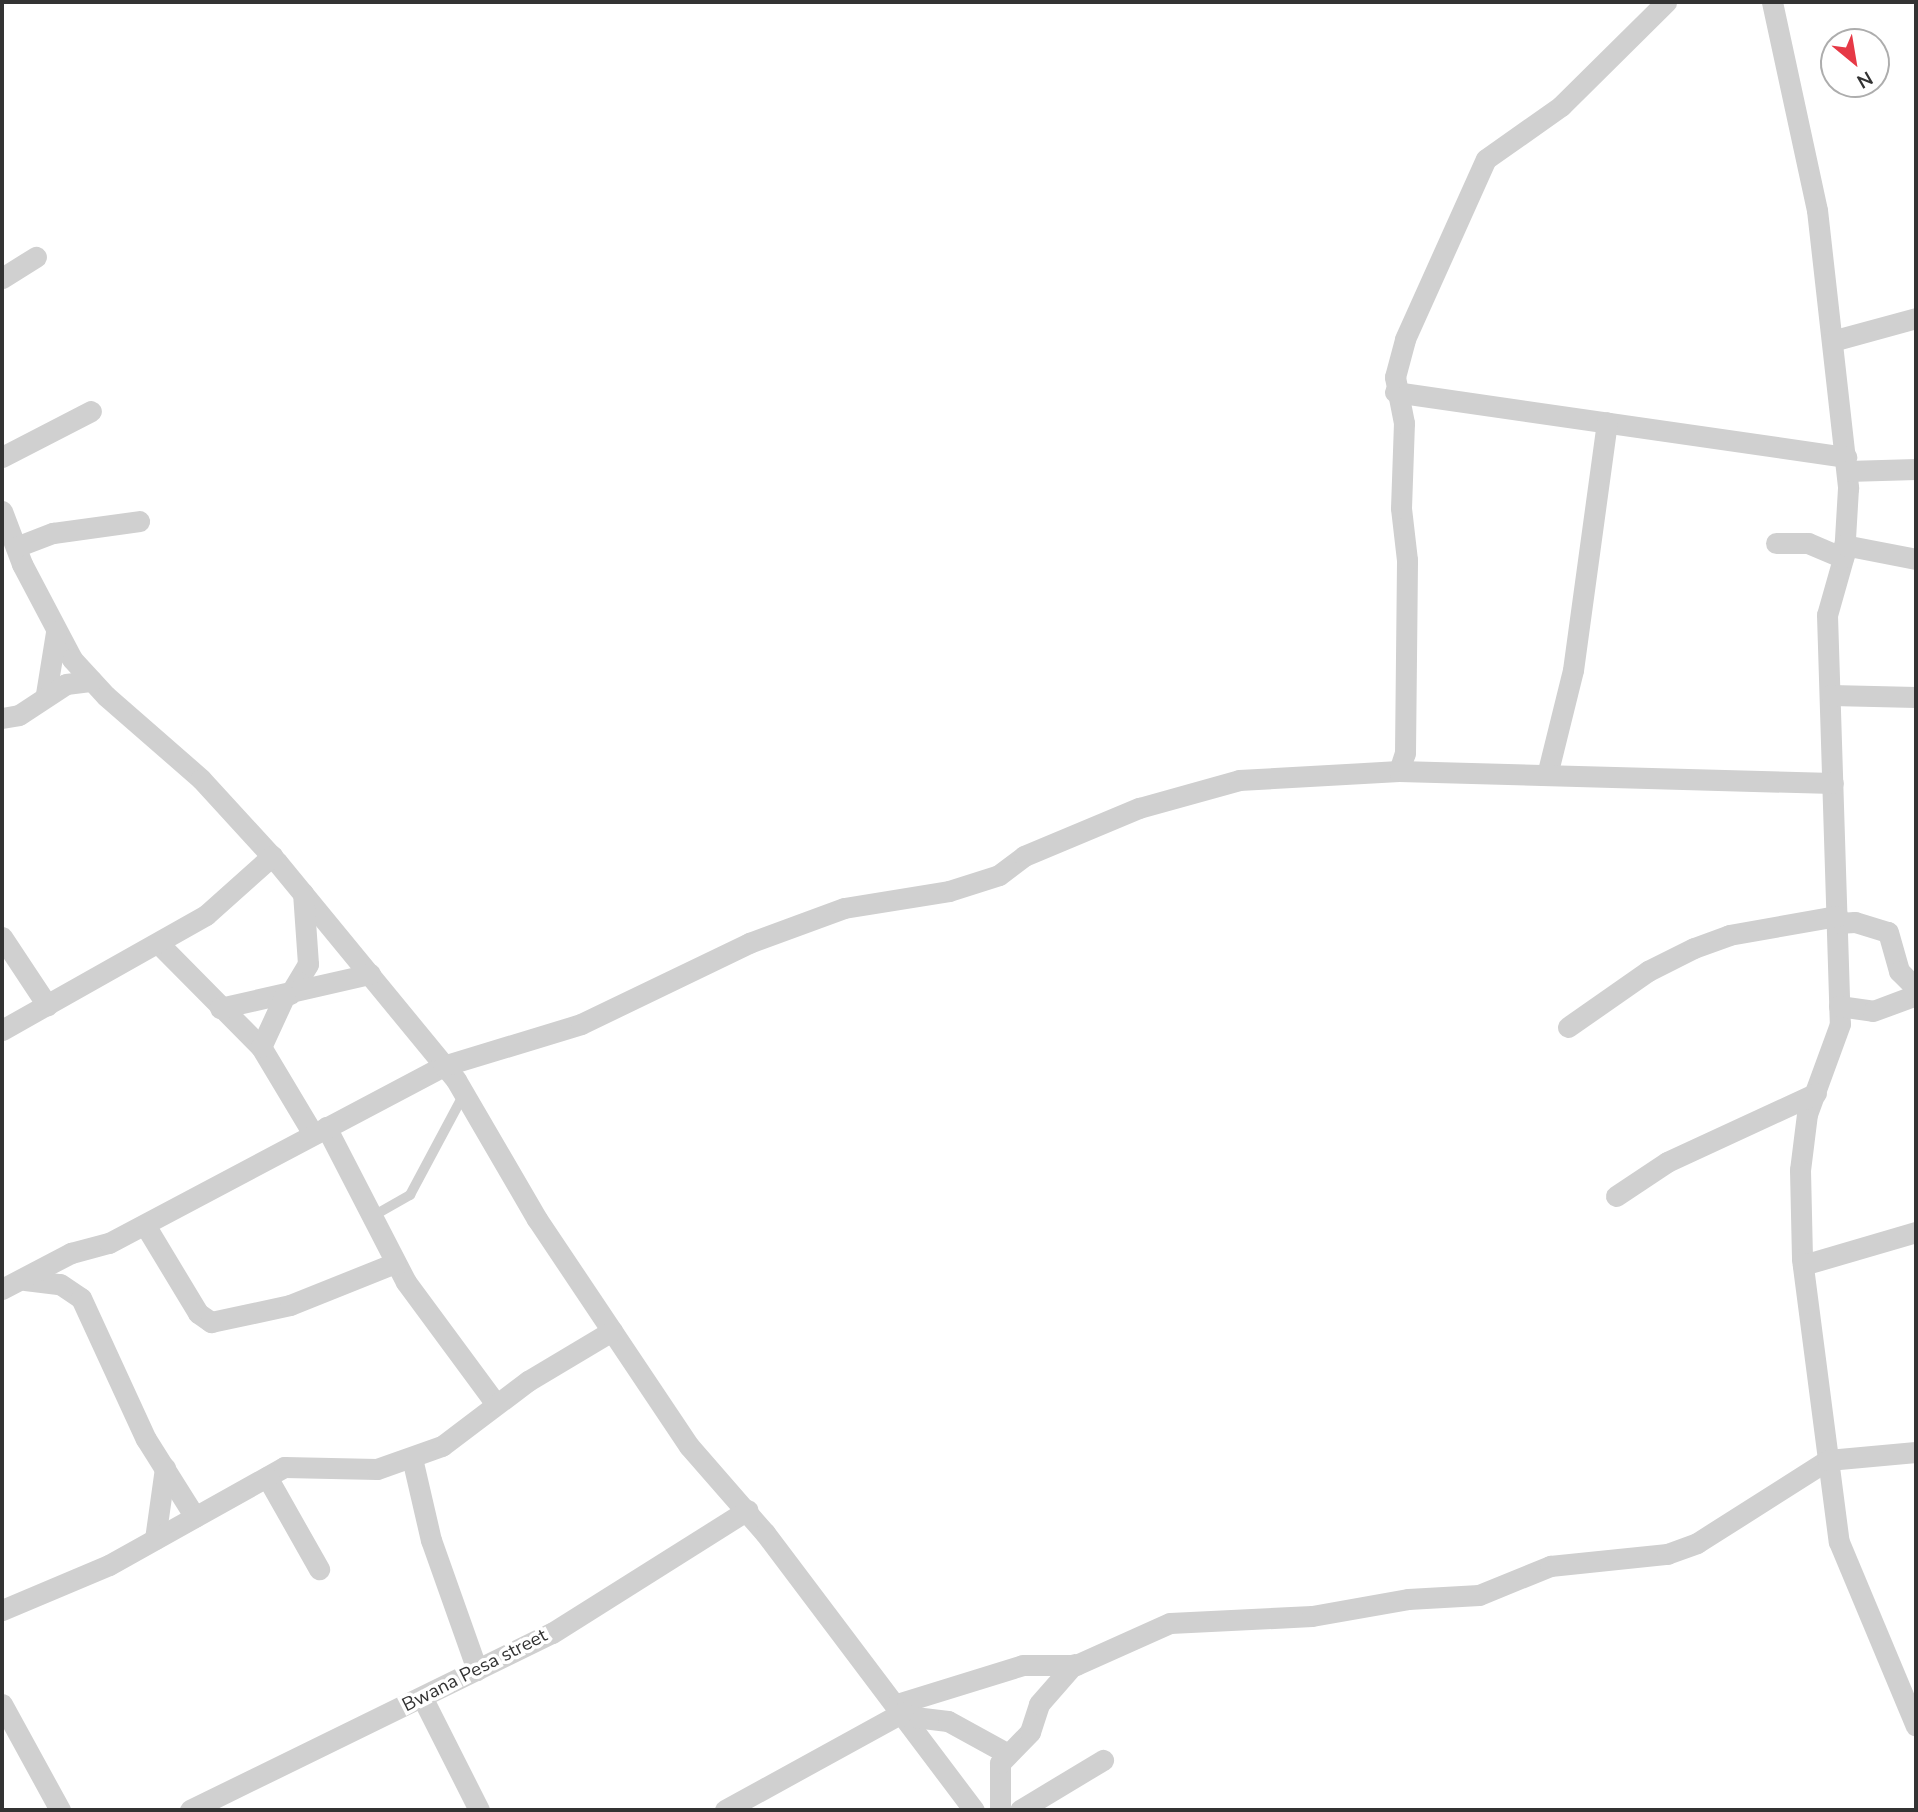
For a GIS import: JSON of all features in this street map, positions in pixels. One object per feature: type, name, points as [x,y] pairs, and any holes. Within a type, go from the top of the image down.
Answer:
[{"type":"street","points":[[1399,771],[1405,753],[1408,560],[1401,508],[1404,423],[1395,392],[1405,339],[1486,159],[1561,106],[1666,2]]},
{"type":"street","points":[[1772,2],[1817,210],[1846,464],[1844,551],[1827,615],[1840,1024],[1807,1114],[1800,1170],[1802,1265],[1839,1542],[1852,1582],[1916,1726]]},
{"type":"street","points":[[2,278],[36,257]]},
{"type":"street","points":[[1832,341],[1916,318]]},
{"type":"street","points":[[1395,392],[1607,422],[1846,464],[1916,469]]},
{"type":"street","points":[[2,457],[91,411]]},
{"type":"street","points":[[1547,775],[1573,670],[1607,422]]},
{"type":"street","points":[[2,511],[10,545],[57,632],[92,681],[201,779],[272,856],[443,1066],[464,1094],[537,1219],[689,1446],[747,1510],[902,1711],[974,1810]]},
{"type":"street","points":[[10,545],[53,533],[139,521]]},
{"type":"street","points":[[1776,543],[1808,543],[1844,551],[1916,559]]},
{"type":"street","points":[[46,694],[57,632]]},
{"type":"street","points":[[2,718],[19,715],[46,694],[66,684],[92,681]]},
{"type":"street","points":[[1831,695],[1916,697]]},
{"type":"street","points":[[2,1289],[24,1280],[71,1253],[145,1224],[443,1066],[581,1024],[749,943],[844,908],[949,891],[999,874],[1024,856],[1139,808],[1239,780],[1399,771],[1833,783]]},
{"type":"street","points":[[2,1030],[159,944],[206,915],[272,856]]},
{"type":"street","points":[[261,1047],[287,995],[308,964],[303,893]]},
{"type":"street","points":[[1568,1027],[1648,971],[1693,948],[1729,935],[1837,920],[1855,922],[1888,932],[1899,971],[1916,988]]},
{"type":"street","points":[[2,937],[47,1005]]},
{"type":"street","points":[[159,944],[261,1047],[320,1130],[373,1216],[395,1263],[496,1404]]},
{"type":"street","points":[[220,1008],[287,995],[370,974]]},
{"type":"street","points":[[1839,1006],[1873,1011],[1916,995]]},
{"type":"street","points":[[1616,1196],[1667,1162],[1816,1093]]},
{"type":"street","points":[[145,1224],[198,1314],[211,1322],[290,1305],[395,1263]]},
{"type":"street","points":[[1802,1265],[1916,1232]]},
{"type":"street","points":[[24,1280],[60,1284],[81,1298],[121,1389],[195,1517]]},
{"type":"street","points":[[2,1610],[155,1539],[284,1467],[377,1469],[442,1447],[496,1404],[612,1331]]},
{"type":"street","points":[[725,1810],[902,1711],[1004,1669],[1074,1664],[1170,1623],[1312,1616],[1408,1599],[1479,1594],[1550,1566],[1667,1554],[1697,1543],[1828,1460],[1916,1452]]},
{"type":"street","points":[[412,1458],[431,1540],[477,1671]]},
{"type":"street","points":[[155,1539],[165,1468]]},
{"type":"street","points":[[267,1477],[319,1569]]},
{"type":"street","name":"Bwana Pesa street","points":[[190,1810],[477,1671],[671,1563],[747,1510]]},
{"type":"street","points":[[1000,1810],[996,1780],[1008,1754],[1030,1732],[1038,1704],[1074,1664]]},
{"type":"street","points":[[423,1699],[479,1810]]},
{"type":"street","points":[[2,1704],[60,1810]]},
{"type":"street","points":[[902,1711],[948,1721],[1008,1754]]},
{"type":"street","points":[[1020,1810],[1102,1760]]},
{"type":"street","points":[[750,1794],[764,1810]]},
{"type":"lane","points":[[373,1216],[410,1195],[464,1094]]}]
